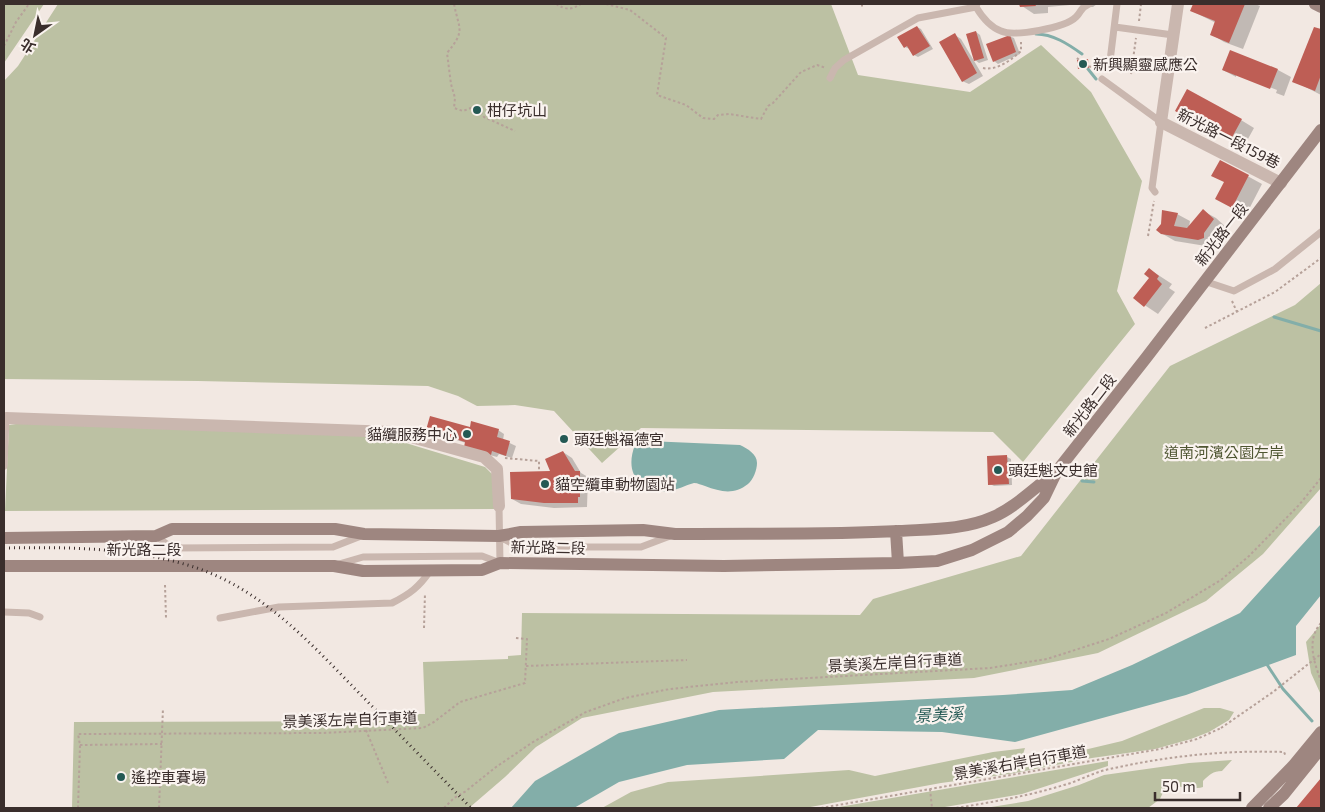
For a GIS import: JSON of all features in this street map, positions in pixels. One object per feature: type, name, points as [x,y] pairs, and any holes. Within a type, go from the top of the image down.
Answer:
[{"type":"street","points":[[1162,122],[1178,4]]},
{"type":"street","points":[[1315,4],[1321,7]]},
{"type":"street","name":"新光路一段159巷","points":[[1162,122],[1281,183]]},
{"type":"street","name":"新光路一段","points":[[1146,358],[1321,130]]},
{"type":"street","name":"新光路二段","points":[[4,566],[334,566],[363,571],[482,570],[500,562],[724,566],[937,561],[972,550],[1008,532],[1028,516],[1044,498],[1057,471],[1146,358]]},
{"type":"street","points":[[6,418],[393,432],[484,457],[497,469],[498,506]]},
{"type":"street","name":"新光路二段","points":[[4,538],[156,536],[172,529],[335,529],[364,534],[499,536],[521,532],[644,530],[675,534],[856,533],[949,528],[973,524],[994,517],[1012,506],[1057,471]]},
{"type":"street","points":[[896,531],[898,563]]},
{"type":"street","points":[[1252,808],[1294,766],[1321,733]]},
{"type":"street","points":[[1269,808],[1284,794],[1321,748]]},
{"type":"lane","points":[[830,78],[835,68],[844,60],[918,18],[977,5],[982,18],[998,30],[1008,34],[1047,29],[1075,18],[1081,8],[1089,4]]},
{"type":"lane","points":[[1109,69],[1117,4]]},
{"type":"lane","points":[[1114,26],[1173,35]]},
{"type":"lane","name":"新光路一段159巷","points":[[1102,79],[1162,122],[1152,188],[1155,192]]},
{"type":"lane","points":[[1204,281],[1234,291],[1275,269],[1321,232]]},
{"type":"lane","points":[[4,466],[6,418]]},
{"type":"lane","points":[[334,566],[363,556],[482,556],[500,562],[498,506]]},
{"type":"lane","points":[[156,536],[172,548],[333,548],[364,534]]},
{"type":"lane","points":[[220,618],[279,607],[392,603],[407,596],[421,584],[430,570]]},
{"type":"lane","points":[[4,612],[29,613],[40,618]]},
{"type":"path","points":[[4,46],[28,4]]},
{"type":"path","points":[[454,4],[461,32],[448,53],[451,84],[455,98],[454,108],[463,111],[476,106],[484,117],[515,131]]},
{"type":"path","points":[[556,4],[564,9],[574,8],[581,4]]},
{"type":"path","points":[[606,4],[630,10],[666,38],[657,95],[686,105],[703,118],[714,119],[718,115],[729,114],[761,119],[768,106],[801,72],[818,65],[825,68],[835,68]]},
{"type":"path","points":[[983,68],[996,68],[1021,51],[1020,32]]},
{"type":"path","points":[[1077,58],[1085,66],[1109,69]]},
{"type":"path","points":[[1148,236],[1155,192]]},
{"type":"path","points":[[1205,328],[1275,292],[1321,258]]},
{"type":"path","points":[[1231,298],[1237,312]]},
{"type":"path","points":[[484,457],[539,461],[539,471]]},
{"type":"path","name":"景美溪左岸自行車道","points":[[444,808],[454,798],[533,742],[586,712],[625,698],[670,689],[737,682],[990,668],[1047,658],[1109,639],[1166,613],[1221,580],[1268,537],[1299,505],[1321,478]]},
{"type":"path","points":[[424,628],[425,585]]},
{"type":"path","points":[[165,586],[166,618]]},
{"type":"path","points":[[1321,623],[1313,636],[1313,648],[1314,660],[1321,681]]},
{"type":"path","points":[[516,638],[527,639],[526,666],[687,660]]},
{"type":"path","name":"景美溪右岸自行車道","points":[[821,808],[1160,749],[1197,739],[1221,728],[1273,692],[1321,654]]},
{"type":"path","name":"景美溪左岸自行車道","points":[[80,745],[78,734],[323,732],[423,728],[460,702],[525,683],[526,666]]},
{"type":"path","points":[[159,808],[163,708]]},
{"type":"path","points":[[366,730],[388,783]]},
{"type":"path","points":[[78,808],[80,745],[162,744]]},
{"type":"path","points":[[956,808],[1021,798],[1066,785],[1108,769],[1163,759],[1228,752],[1284,752],[1286,759],[1294,766]]},
{"type":"path","points":[[930,789],[932,808]]},
{"type":"green space","points":[[4,4],[44,4],[4,63]]},
{"type":"green space","points":[[58,4],[831,4],[858,75],[970,92],[1041,45],[1091,92],[1142,181],[1117,291],[1135,324],[1023,462],[993,432],[641,428],[602,463],[554,411],[515,405],[477,406],[458,396],[428,386],[4,379],[4,81],[18,66]]},
{"type":"green space","name":"道南河濱公園左岸","points":[[1321,283],[1321,488],[1263,554],[1206,601],[1098,653],[974,678],[713,692],[582,718],[536,747],[469,808],[72,808],[74,722],[415,721],[415,714],[425,714],[423,662],[508,659],[508,656],[521,655],[522,613],[860,615],[873,599],[1021,556],[1170,366],[1295,305]]},
{"type":"green space","points":[[30,422],[386,437],[485,467],[495,477],[494,509],[5,511],[9,425]]},
{"type":"green space","points":[[1321,624],[1321,695],[1311,673],[1306,642]]},
{"type":"green space","points":[[1204,708],[1220,708],[1234,712],[1229,720],[1209,732],[1155,749],[1092,758],[1009,774],[941,783],[805,808],[602,808],[631,792],[668,782],[849,770],[875,776],[993,752],[1025,748],[1023,754],[1027,759],[1084,750],[1122,741]]},
{"type":"green space","points":[[1232,760],[1222,771],[1207,777],[1203,781],[1203,787],[1187,788],[1172,784],[1165,788],[1160,799],[1148,808],[985,808],[1028,801],[1104,775],[1189,763]]},
{"type":"green space","points":[[1108,761],[1108,766],[1022,794],[939,808],[833,808]]},
{"type":"water","points":[[648,441],[740,445],[754,454],[757,460],[756,469],[748,484],[738,490],[716,490],[694,483],[669,491],[649,489],[637,479],[631,464],[635,445]]},
{"type":"water","name":"景美溪","points":[[1321,524],[1321,595],[1296,626],[1296,655],[1186,695],[1015,742],[942,732],[818,730],[784,759],[687,765],[619,782],[574,808],[511,808],[535,781],[619,733],[719,710],[1072,690],[1132,665],[1240,613]]},
{"type":"building","points":[[1019,4],[1035,4],[1036,6],[1020,7]]},
{"type":"building","points":[[1193,4],[1245,4],[1229,43],[1210,35],[1215,21],[1190,11]]},
{"type":"building","points":[[917,26],[930,46],[913,56],[907,46],[904,48],[897,37]]},
{"type":"building","points":[[1314,27],[1321,29],[1321,75],[1315,91],[1292,82]]},
{"type":"building","points":[[976,31],[984,58],[974,61],[966,34]]},
{"type":"building","points":[[955,33],[977,73],[962,82],[939,42]]},
{"type":"building","points":[[1010,35],[1016,52],[993,62],[986,44]]},
{"type":"building","points":[[1230,50],[1278,69],[1270,89],[1222,70]]},
{"type":"building","name":"新興顯靈感應公","points":[[1088,59],[1089,68],[1078,69],[1077,60]]},
{"type":"building","points":[[1187,89],[1242,119],[1230,141],[1175,111]]},
{"type":"building","points":[[1220,160],[1249,175],[1232,208],[1215,199],[1224,182],[1211,176]]},
{"type":"building","points":[[1203,209],[1214,219],[1204,233],[1204,238],[1198,240],[1161,234],[1156,230],[1161,224],[1162,210],[1178,213],[1174,226],[1187,228]]},
{"type":"building","points":[[1149,268],[1159,276],[1157,279],[1162,284],[1144,307],[1133,298],[1149,278],[1144,274]]},
{"type":"building","name":"貓纜服務中心","points":[[430,416],[470,427],[471,421],[499,429],[497,437],[510,441],[506,456],[492,451],[491,455],[464,447],[465,442],[426,430]]},
{"type":"building","name":"貓空纜車動物園站","points":[[563,451],[575,471],[580,471],[580,497],[578,497],[578,503],[544,503],[511,499],[510,472],[550,471],[545,459]]},
{"type":"building","name":"頭廷魁文史館","points":[[1007,455],[1009,484],[988,485],[987,456]]},
{"type":"building","points":[[1321,778],[1321,808],[1296,808]]},
{"type":"waterway","points":[[1036,34],[1042,34],[1066,43],[1082,54]]},
{"type":"waterway","points":[[1088,69],[1096,79]]},
{"type":"waterway","points":[[1274,317],[1321,331]]},
{"type":"waterway","points":[[1082,481],[1094,482]]},
{"type":"waterway","points":[[1266,663],[1283,689],[1312,721]]},
{"type":"railway","points":[[4,548],[72,548],[139,554],[184,564],[237,586],[260,601],[303,637],[471,808]]},
{"type":"place","name":"新興顯靈感應公","points":[[1083,64]]},
{"type":"place","name":"柑仔坑山","points":[[477,110]]},
{"type":"place","name":"貓纜服務中心","points":[[467,434]]},
{"type":"place","name":"頭廷魁福德宮","points":[[564,439]]},
{"type":"place","name":"頭廷魁文史館","points":[[998,470]]},
{"type":"place","name":"貓空纜車動物園站","points":[[545,484]]},
{"type":"place","name":"遙控車賽場","points":[[121,777]]}]
